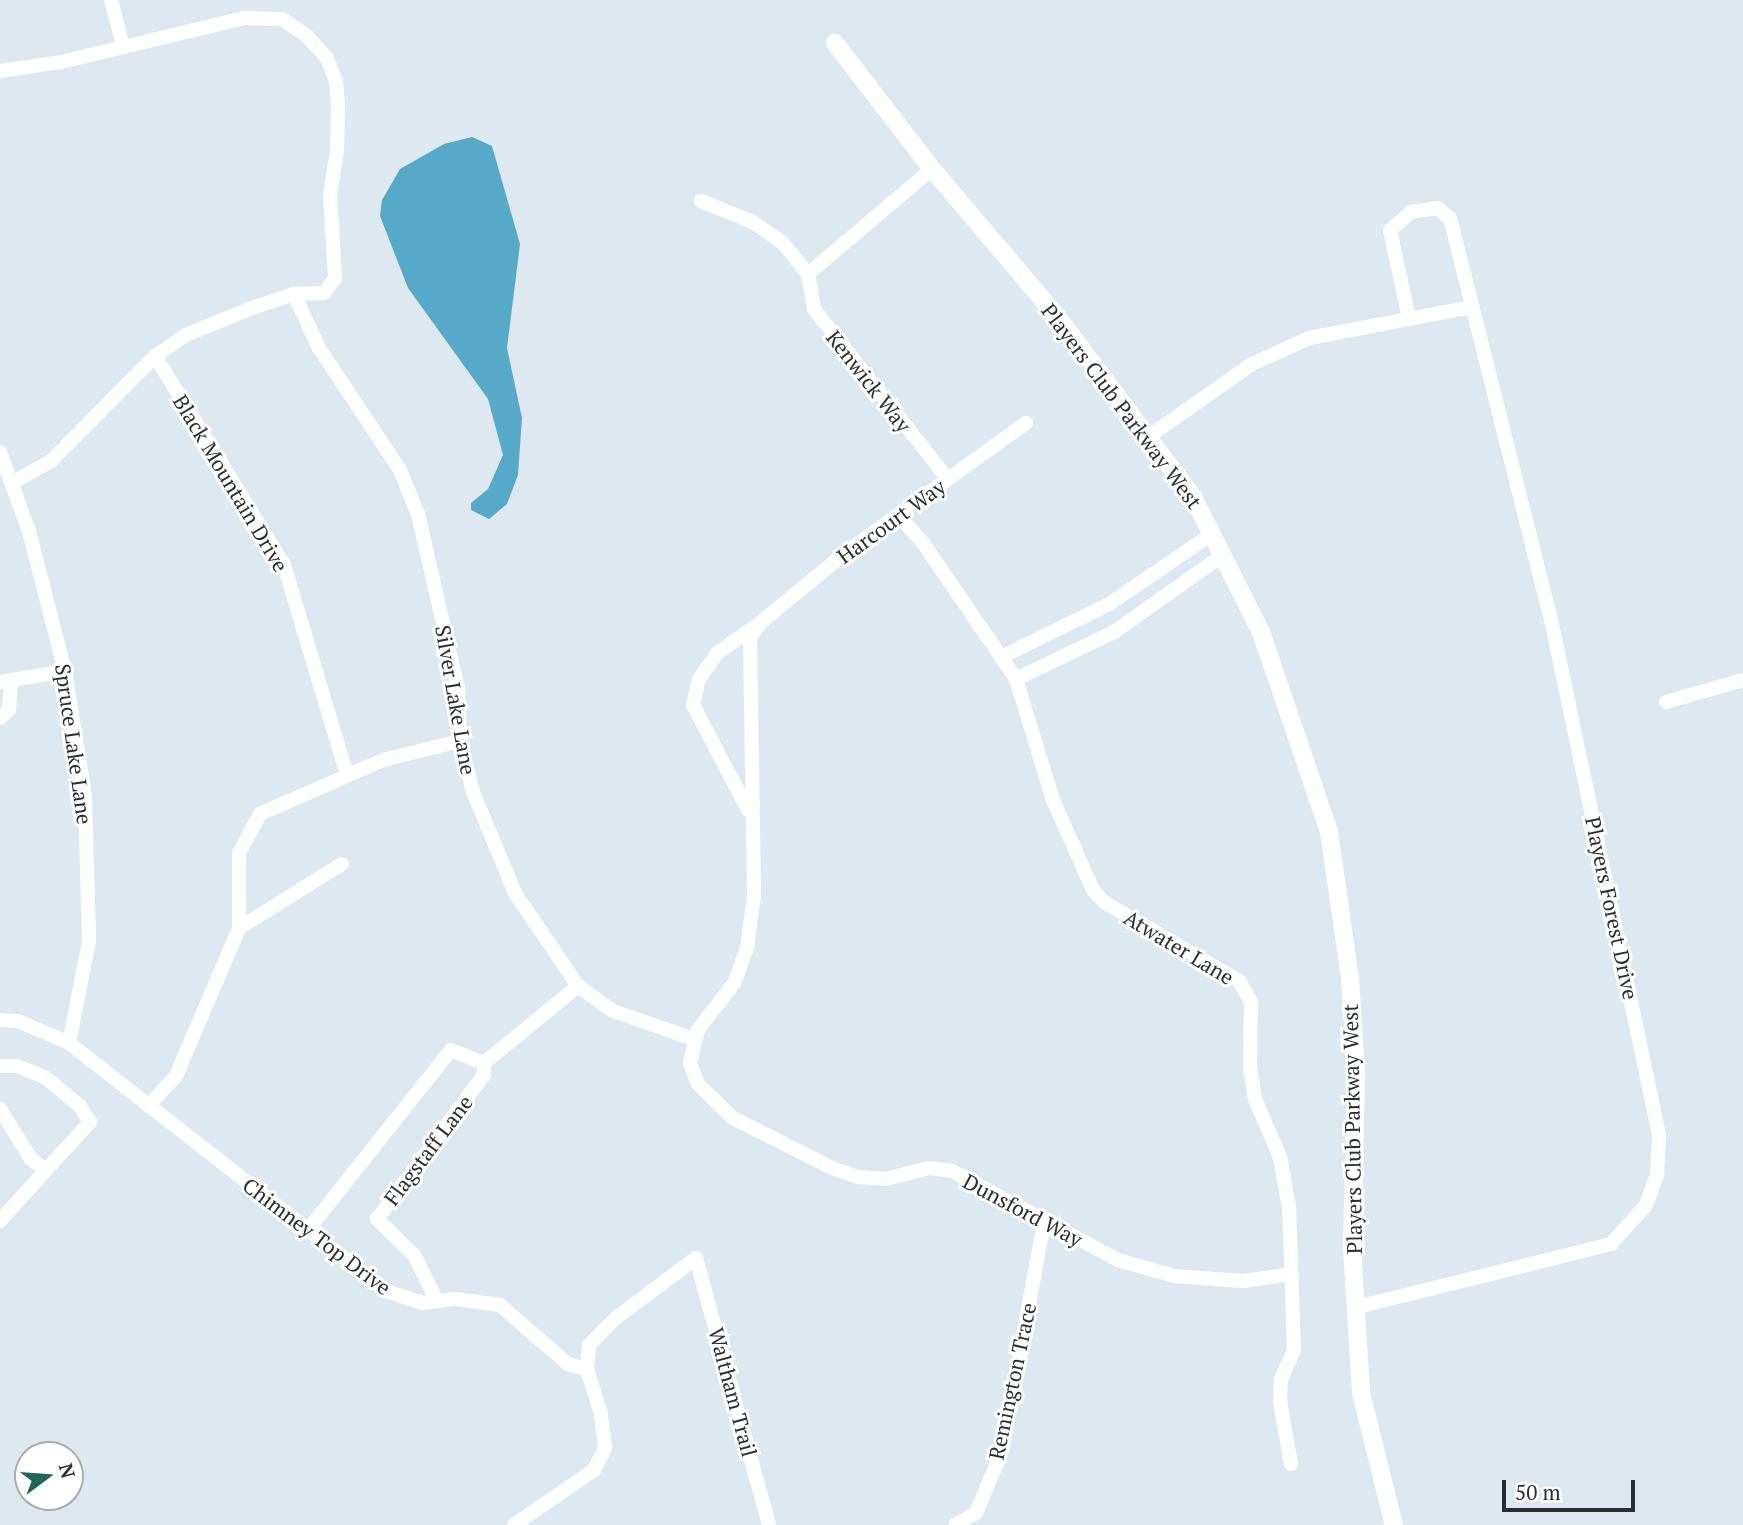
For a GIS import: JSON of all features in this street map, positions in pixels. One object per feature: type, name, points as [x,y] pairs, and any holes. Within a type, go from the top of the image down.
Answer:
[{"type":"street","points":[[111,0],[123,46]]},
{"type":"street","points":[[0,71],[61,62],[244,19],[282,19],[307,36],[327,58],[336,81],[337,151],[330,194],[335,278],[324,293],[294,295],[221,319],[155,356],[51,461],[12,483]]},
{"type":"street","name":"Players Club Parkway West","points":[[835,43],[932,169],[1056,315],[1193,497],[1261,632],[1329,832],[1350,978],[1356,1073],[1352,1248],[1361,1393],[1394,1525]]},
{"type":"street","points":[[808,274],[932,169]]},
{"type":"street","name":"Kenwick Way","points":[[701,201],[753,222],[782,242],[808,274],[814,309],[948,479]]},
{"type":"street","name":"Players Forest Drive","points":[[1357,1307],[1611,1244],[1646,1205],[1657,1174],[1658,1135],[1552,624],[1450,219],[1438,208],[1411,212],[1390,230],[1409,319]]},
{"type":"street","name":"Silver Lake Lane","points":[[294,295],[319,348],[400,470],[418,514],[458,688],[460,741],[473,792],[515,893],[578,986],[613,1011],[694,1039]]},
{"type":"street","points":[[1148,437],[1252,364],[1308,338],[1471,307]]},
{"type":"street","name":"Black Mountain Drive","points":[[155,356],[284,565],[347,775]]},
{"type":"street","name":"Harcourt Way","points":[[750,814],[693,705],[699,679],[717,653],[760,623],[898,515],[1026,423]]},
{"type":"street","name":"Spruce Lake Lane","points":[[0,452],[12,483],[65,671],[85,796],[89,941],[69,1043]]},
{"type":"street","points":[[898,515],[923,543],[1001,657],[1078,621],[1121,596],[1212,534]]},
{"type":"street","points":[[1016,679],[1091,644],[1136,618],[1223,555]]},
{"type":"street","points":[[1121,596],[1136,618]]},
{"type":"street","points":[[1078,621],[1091,644]]},
{"type":"street","name":"Harcourt Way","points":[[694,1039],[734,983],[747,948],[754,896],[750,814],[750,638],[760,623]]},
{"type":"street","name":"Atwater Lane","points":[[1001,657],[1016,679],[1053,800],[1093,890],[1104,902],[1239,981],[1251,1002],[1250,1067],[1255,1099],[1280,1157],[1289,1207],[1294,1350],[1281,1380],[1280,1401],[1292,1464]]},
{"type":"street","points":[[0,718],[9,710],[5,681],[65,671]]},
{"type":"street","points":[[1666,702],[1743,680]]},
{"type":"street","points":[[148,1106],[176,1076],[239,928],[239,853],[260,814],[383,760],[460,741]]},
{"type":"street","points":[[239,928],[342,864]]},
{"type":"street","points":[[307,1231],[451,1051],[484,1063],[578,986]]},
{"type":"street","name":"Chimney Top Drive","points":[[0,1020],[18,1021],[69,1043],[386,1291],[422,1303],[437,1301],[500,1305],[568,1364],[587,1369]]},
{"type":"street","name":"Dunsford Way","points":[[694,1039],[690,1063],[698,1084],[733,1118],[858,1177],[886,1179],[929,1168],[952,1171],[1118,1260],[1174,1276],[1243,1281],[1292,1274]]},
{"type":"street","name":"Flagstaff Lane","points":[[437,1301],[414,1255],[377,1219],[484,1074],[484,1063]]},
{"type":"street","points":[[0,1066],[17,1066],[46,1078],[80,1106],[90,1122],[0,1221]]},
{"type":"street","points":[[0,1109],[31,1159],[46,1170]]},
{"type":"street","name":"Remington Trace","points":[[955,1525],[976,1513],[1002,1451],[1044,1222]]},
{"type":"street","name":"Waltham Trail","points":[[587,1369],[589,1345],[616,1318],[696,1258],[769,1525]]},
{"type":"street","points":[[514,1525],[594,1470],[600,1459],[605,1448],[601,1414],[587,1369]]},
{"type":"water","points":[[472,137],[492,146],[520,244],[507,348],[522,418],[518,475],[507,504],[489,519],[471,510],[471,503],[488,489],[503,455],[488,399],[408,288],[380,216],[382,200],[400,169],[444,144]]}]
